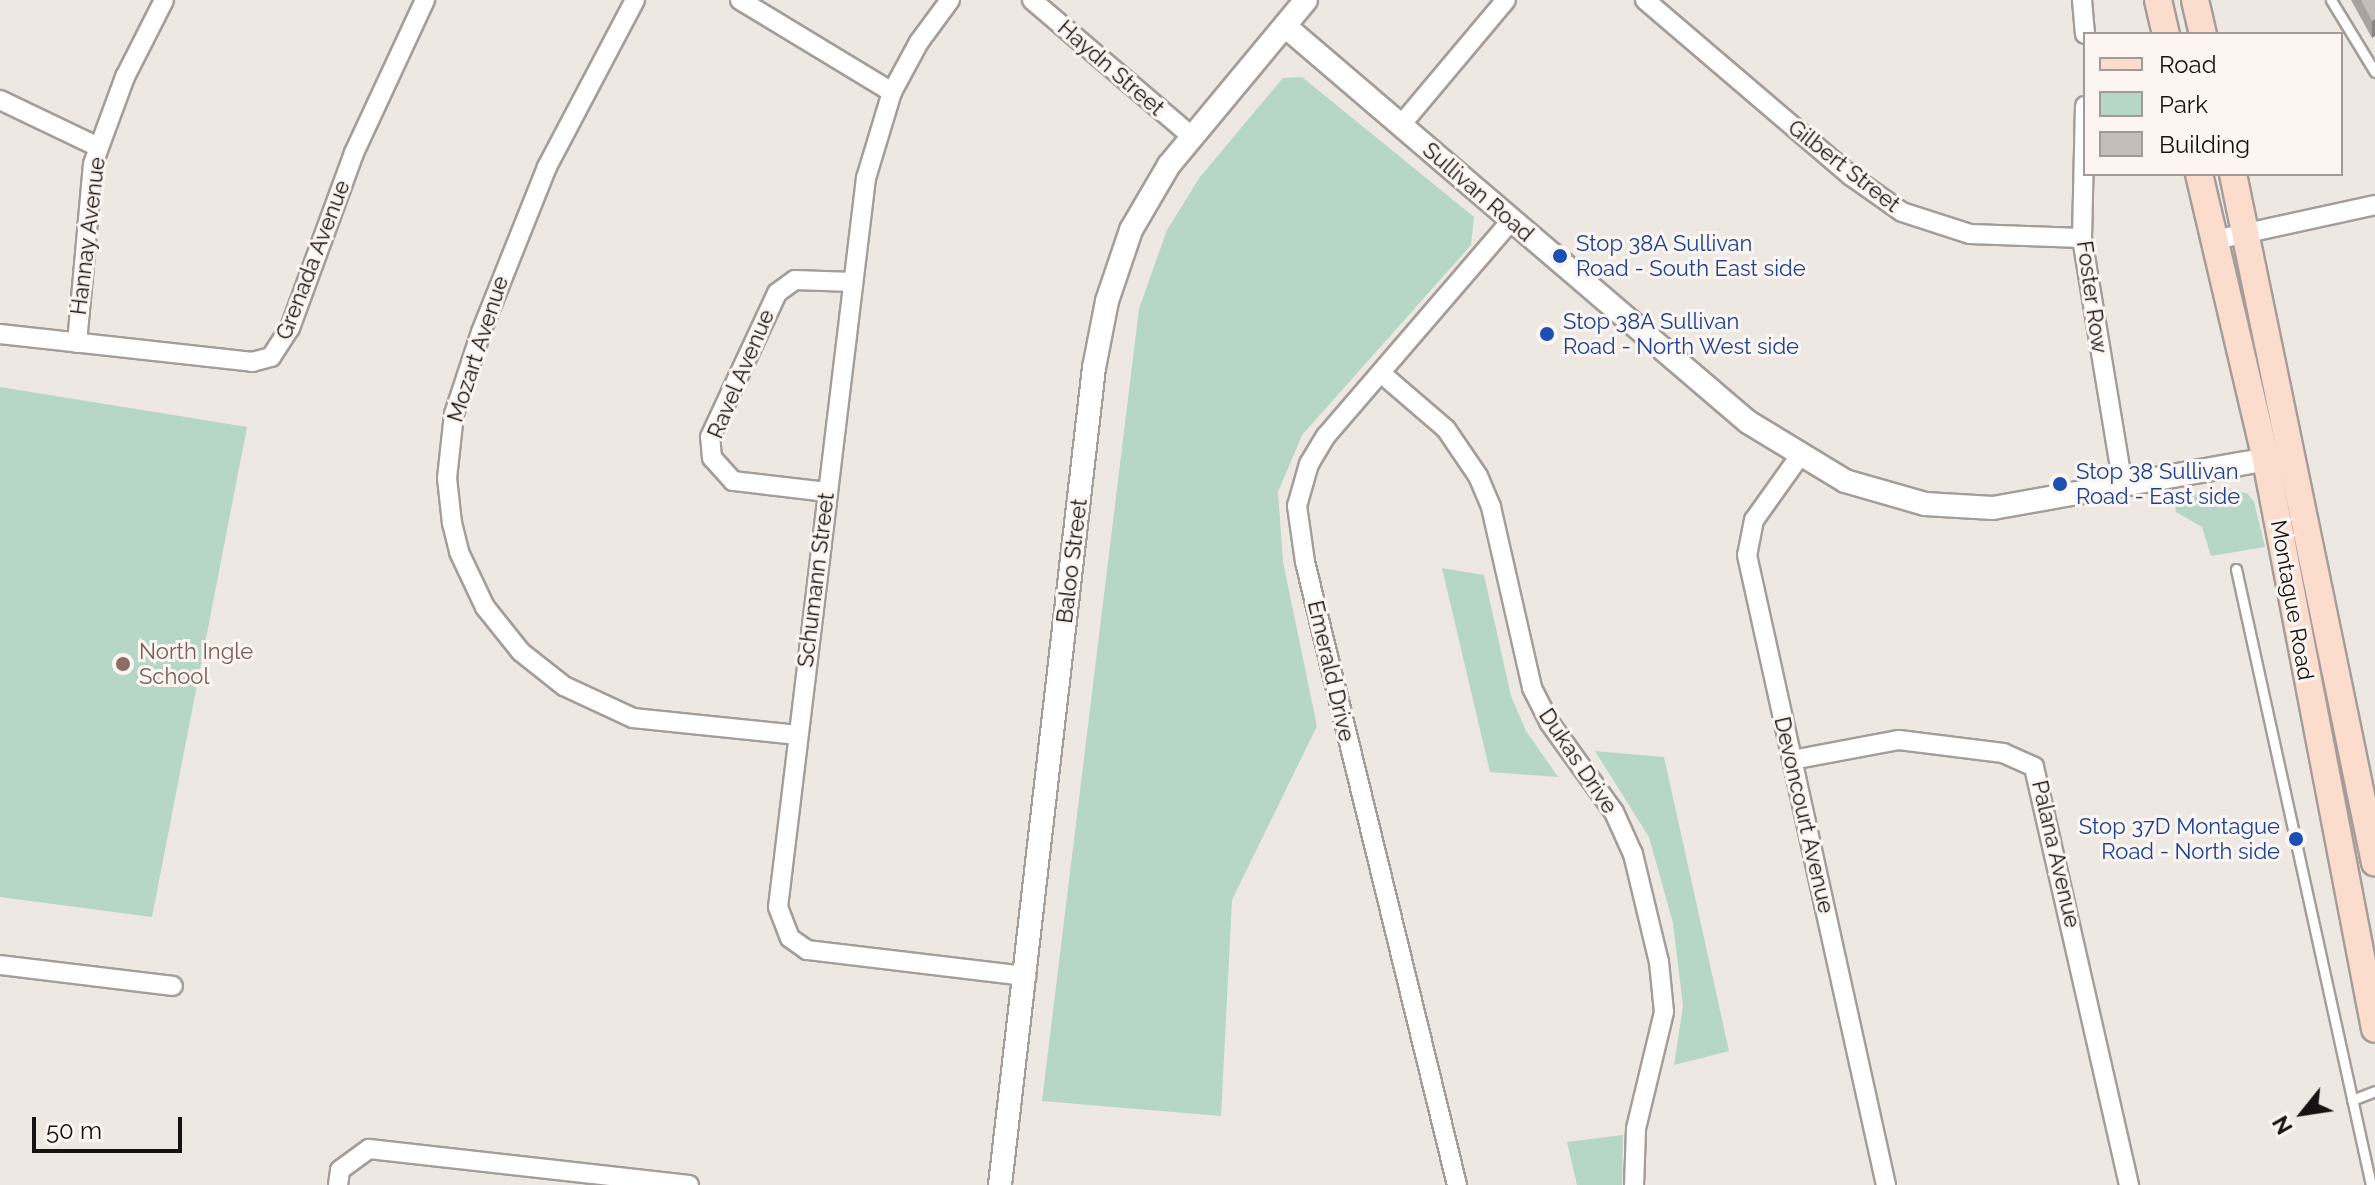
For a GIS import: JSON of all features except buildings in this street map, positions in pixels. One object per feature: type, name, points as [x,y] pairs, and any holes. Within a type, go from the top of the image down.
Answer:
[{"type":"main road","points":[[2158,0],[2166,32]]},
{"type":"main road","points":[[2195,0],[2203,32]]},
{"type":"main road","name":"Montague Road","points":[[2199,176],[2266,460],[2375,1029]]},
{"type":"main road","name":"Montague Road","points":[[2233,176],[2294,454],[2375,863]]},
{"type":"street","name":"Hannay Avenue","points":[[77,343],[87,203],[98,147],[164,0]]},
{"type":"street","name":"Grenada Avenue","points":[[0,334],[252,362],[277,351],[290,328],[354,153],[425,0]]},
{"type":"street","name":"Mozart Avenue","points":[[635,0],[559,141],[481,332],[454,414],[447,478],[452,523],[459,552],[485,607],[521,652],[564,686],[633,718],[798,735]]},
{"type":"street","points":[[740,0],[892,92]]},
{"type":"street","name":"Schumann Street","points":[[950,0],[919,42],[892,92],[866,178],[778,907],[790,938],[807,950],[1026,976]]},
{"type":"street","name":"Haydn Street","points":[[1032,0],[1190,135]]},
{"type":"street","name":"Baloo Street","points":[[1000,1185],[1100,330],[1131,230],[1190,135],[1306,0]]},
{"type":"street","points":[[1401,125],[1506,0]]},
{"type":"street","name":"Gilbert Street","points":[[1645,0],[1867,190],[1902,212],[1970,234],[2082,238]]},
{"type":"street","points":[[2082,0],[2085,32]]},
{"type":"street","name":"Sullivan Road","points":[[1285,26],[1748,422],[1799,457],[1865,488],[1946,506],[2012,507],[2294,454]]},
{"type":"street","points":[[0,100],[98,147]]},
{"type":"street","name":"Foster Row","points":[[2083,176],[2082,238],[2123,487]]},
{"type":"street","points":[[2215,240],[2375,205]]},
{"type":"street","name":"Emerald Drive","points":[[1450,1184],[1298,518],[1300,490],[1314,455],[1511,221]]},
{"type":"street","name":"Ravel Avenue","points":[[827,492],[733,481],[712,458],[710,437],[777,293],[795,280],[853,282]]},
{"type":"street","name":"Dukas Drive","points":[[1382,374],[1446,429],[1478,476],[1491,507],[1532,688],[1549,722],[1614,812],[1637,865],[1659,962],[1664,1012],[1636,1129],[1634,1185]]},
{"type":"street","name":"Devoncourt Avenue","points":[[1799,457],[1759,511],[1747,549],[1886,1185]]},
{"type":"street","name":"Palana Avenue","points":[[1792,760],[1899,740],[2003,753],[2034,767],[2129,1185]]},
{"type":"street","points":[[0,965],[173,986]]},
{"type":"street","points":[[339,1178],[369,1149],[689,1185]]},
{"type":"lane","points":[[2331,0],[2375,72]]},
{"type":"lane","name":"Montague Road","points":[[2236,569],[2371,1185]]},
{"type":"lane","points":[[2352,1100],[2375,1091]]},
{"type":"green space","points":[[1302,77],[1474,217],[1471,245],[1302,435],[1278,492],[1283,562],[1317,726],[1232,900],[1221,1116],[1042,1101],[1139,309],[1167,230],[1200,177],[1283,78]]},
{"type":"green space","name":"North Ingle School","points":[[0,387],[247,427],[152,917],[0,897]]},
{"type":"green space","points":[[2228,488],[2248,494],[2254,502],[2265,547],[2211,556],[2202,527],[2176,512],[2174,498]]},
{"type":"green space","points":[[1442,568],[1484,575],[1511,696],[1526,731],[1558,777],[1490,772]]},
{"type":"green space","points":[[1595,751],[1664,757],[1729,1051],[1674,1065],[1683,1006],[1673,923],[1649,837]]},
{"type":"green space","points":[[1623,1135],[1622,1185],[1577,1185],[1567,1142]]},
{"type":"place","name":"Stop 38A Sullivan Road - South East side","points":[[1560,256]]},
{"type":"place","name":"Stop 38A Sullivan Road - North West side","points":[[1547,334]]},
{"type":"place","name":"Stop 38 Sullivan Road - East side","points":[[2060,484]]},
{"type":"place","name":"North Ingle School","points":[[123,664]]},
{"type":"place","name":"Stop 37D Montague Road - North side","points":[[2296,839]]}]
